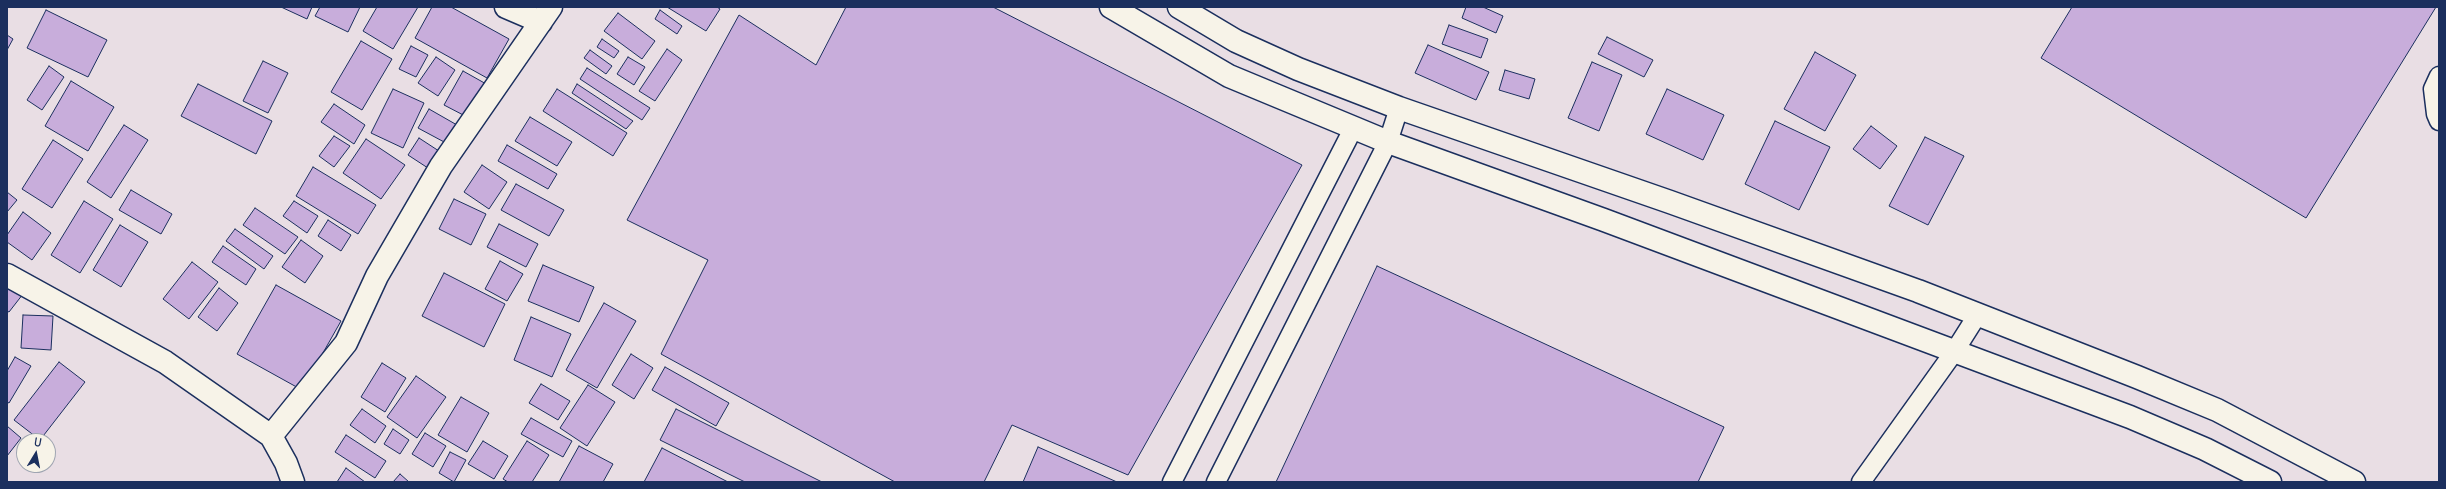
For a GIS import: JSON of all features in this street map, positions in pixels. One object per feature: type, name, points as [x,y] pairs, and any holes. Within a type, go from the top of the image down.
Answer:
[{"type":"street","points":[[271,436],[346,343],[377,276],[441,166],[546,15],[506,7]]},
{"type":"street","points":[[1111,7],[1229,76],[1388,142],[1604,220],[2130,417],[2205,449],[2270,482]]},
{"type":"street","points":[[1179,7],[1236,41],[1298,69],[1399,108],[1670,202],[1978,314],[2217,410],[2354,482]]},
{"type":"street","points":[[7,275],[166,362],[271,436],[286,463],[293,482]]},
{"type":"lane","points":[[2439,76],[2433,89],[2436,114],[2439,121]]},
{"type":"lane","points":[[1216,482],[1388,142],[1399,108]]},
{"type":"lane","points":[[1172,482],[1354,127]]},
{"type":"lane","points":[[1861,482],[1954,352],[1978,314]]},
{"type":"building","points":[[281,7],[312,7],[307,19]]},
{"type":"building","points":[[320,7],[360,7],[348,32],[315,16]]},
{"type":"building","points":[[377,7],[418,7],[393,49],[363,31]]},
{"type":"building","points":[[432,7],[451,7],[509,39],[487,78],[415,38]]},
{"type":"building","points":[[667,7],[717,7],[720,9],[706,31]]},
{"type":"building","points":[[846,7],[993,7],[1302,165],[1128,475],[1012,425],[984,482],[895,482],[661,354],[708,260],[627,220],[739,15],[816,65]]},
{"type":"building","points":[[1466,7],[1483,7],[1503,16],[1496,33],[1462,18]]},
{"type":"building","points":[[2072,7],[2436,7],[2306,218],[2041,58]]},
{"type":"building","points":[[46,10],[107,40],[88,77],[27,48]]},
{"type":"building","points":[[660,10],[682,26],[677,34],[655,19]]},
{"type":"building","points":[[618,13],[655,41],[642,59],[604,31]]},
{"type":"building","points":[[1449,25],[1488,39],[1481,58],[1442,44]]},
{"type":"building","points":[[7,35],[13,39],[7,50]]},
{"type":"building","points":[[1607,37],[1653,60],[1644,77],[1598,54]]},
{"type":"building","points":[[602,39],[619,51],[614,58],[597,47]]},
{"type":"building","points":[[361,41],[392,59],[362,110],[331,92]]},
{"type":"building","points":[[1428,45],[1489,72],[1476,100],[1415,73]]},
{"type":"building","points":[[411,46],[428,55],[416,77],[399,69]]},
{"type":"building","points":[[667,49],[682,60],[655,101],[639,91]]},
{"type":"building","points":[[590,50],[612,66],[606,74],[584,58]]},
{"type":"building","points":[[1815,52],[1856,75],[1825,131],[1784,109]]},
{"type":"building","points":[[436,57],[455,70],[438,96],[418,83]]},
{"type":"building","points":[[628,57],[645,67],[634,85],[617,74]]},
{"type":"building","points":[[263,61],[288,73],[268,113],[243,101]]},
{"type":"building","points":[[1592,62],[1622,75],[1599,131],[1568,118]]},
{"type":"building","points":[[49,66],[64,77],[42,110],[27,100]]},
{"type":"building","points":[[587,68],[650,108],[642,120],[580,79]]},
{"type":"building","points":[[1505,70],[1535,79],[1529,99],[1499,90]]},
{"type":"building","points":[[463,71],[488,85],[469,118],[444,105]]},
{"type":"building","points":[[71,81],[114,107],[88,151],[45,126]]},
{"type":"building","points":[[198,84],[272,121],[256,154],[181,116]]},
{"type":"building","points":[[577,84],[633,121],[626,129],[572,93]]},
{"type":"building","points":[[393,89],[424,103],[403,148],[371,133]]},
{"type":"building","points":[[557,89],[627,133],[613,156],[543,111]]},
{"type":"building","points":[[1667,89],[1724,115],[1703,160],[1646,134]]},
{"type":"building","points":[[334,104],[365,125],[354,144],[321,122]]},
{"type":"building","points":[[429,109],[457,125],[446,143],[418,128]]},
{"type":"building","points":[[530,117],[572,142],[557,166],[515,141]]},
{"type":"building","points":[[1775,121],[1830,147],[1799,210],[1745,184]]},
{"type":"building","points":[[124,125],[148,140],[111,198],[87,182]]},
{"type":"building","points":[[1871,126],[1897,146],[1880,169],[1853,149]]},
{"type":"building","points":[[334,136],[350,146],[334,167],[319,156]]},
{"type":"building","points":[[1925,137],[1964,156],[1928,225],[1889,206]]},
{"type":"building","points":[[419,138],[442,153],[431,170],[408,155]]},
{"type":"building","points":[[366,139],[405,165],[381,199],[343,173]]},
{"type":"building","points":[[53,140],[83,159],[52,208],[22,189]]},
{"type":"building","points":[[507,145],[557,174],[548,189],[498,161]]},
{"type":"building","points":[[482,165],[507,182],[489,209],[464,192]]},
{"type":"building","points":[[313,167],[376,205],[358,234],[296,196]]},
{"type":"building","points":[[516,184],[564,210],[549,236],[501,210]]},
{"type":"building","points":[[131,190],[172,214],[161,234],[119,210]]},
{"type":"building","points":[[7,192],[17,200],[7,212]]},
{"type":"building","points":[[454,199],[486,214],[471,245],[439,229]]},
{"type":"building","points":[[84,201],[113,219],[80,273],[51,255]]},
{"type":"building","points":[[294,201],[318,216],[307,233],[283,216]]},
{"type":"building","points":[[255,208],[298,237],[285,254],[243,225]]},
{"type":"building","points":[[23,212],[51,233],[32,260],[7,242],[7,235]]},
{"type":"building","points":[[328,220],[351,235],[341,251],[318,236]]},
{"type":"building","points":[[499,224],[538,244],[526,267],[487,247]]},
{"type":"building","points":[[120,225],[148,242],[121,287],[93,270]]},
{"type":"building","points":[[235,229],[273,256],[264,269],[226,241]]},
{"type":"building","points":[[301,240],[323,256],[305,283],[282,267]]},
{"type":"building","points":[[223,246],[256,269],[246,285],[212,262]]},
{"type":"building","points":[[500,261],[523,274],[507,301],[485,289]]},
{"type":"building","points":[[192,262],[218,282],[189,319],[163,299]]},
{"type":"building","points":[[543,265],[594,287],[579,322],[528,301]]},
{"type":"building","points":[[1377,266],[1724,427],[1698,482],[1276,482]]},
{"type":"building","points":[[444,273],[505,304],[484,347],[422,316]]},
{"type":"building","points":[[7,283],[23,294],[9,312],[7,311]]},
{"type":"building","points":[[276,285],[341,321],[302,390],[237,354]]},
{"type":"building","points":[[219,288],[238,303],[217,331],[198,317]]},
{"type":"building","points":[[604,303],[636,321],[597,388],[566,370]]},
{"type":"building","points":[[23,315],[53,316],[51,350],[21,348]]},
{"type":"building","points":[[531,317],[571,334],[552,377],[514,360]]},
{"type":"building","points":[[631,354],[653,368],[634,399],[612,385]]},
{"type":"building","points":[[15,357],[31,366],[9,403],[7,402],[7,371]]},
{"type":"building","points":[[59,362],[85,382],[45,433],[31,433],[14,420]]},
{"type":"building","points":[[382,363],[406,378],[385,412],[361,397]]},
{"type":"building","points":[[665,367],[729,403],[716,426],[652,390]]},
{"type":"building","points":[[416,376],[446,397],[417,438],[387,417]]},
{"type":"building","points":[[541,384],[570,401],[558,420],[529,403]]},
{"type":"building","points":[[588,385],[615,402],[587,446],[560,428]]},
{"type":"building","points":[[461,397],[489,413],[467,452],[438,435]]},
{"type":"building","points":[[362,409],[386,426],[375,443],[350,425]]},
{"type":"building","points":[[676,409],[822,482],[745,482],[660,440]]},
{"type":"building","points":[[531,418],[572,441],[563,457],[521,434]]},
{"type":"building","points":[[7,426],[16,434],[16,444],[7,456]]},
{"type":"building","points":[[393,429],[409,440],[400,454],[384,444]]},
{"type":"building","points":[[425,433],[446,446],[433,467],[412,454]]},
{"type":"building","points":[[346,435],[386,461],[375,478],[335,452]]},
{"type":"building","points":[[483,441],[508,456],[494,479],[468,464]]},
{"type":"building","points":[[527,441],[549,455],[532,482],[508,482],[503,479]]},
{"type":"building","points":[[579,446],[613,464],[603,482],[559,482]]},
{"type":"building","points":[[1038,447],[1117,482],[1023,482]]},
{"type":"building","points":[[662,448],[728,482],[644,482]]},
{"type":"building","points":[[450,452],[466,460],[454,482],[439,473]]},
{"type":"building","points":[[346,468],[365,482],[337,482]]},
{"type":"building","points":[[400,474],[409,482],[393,482]]}]
